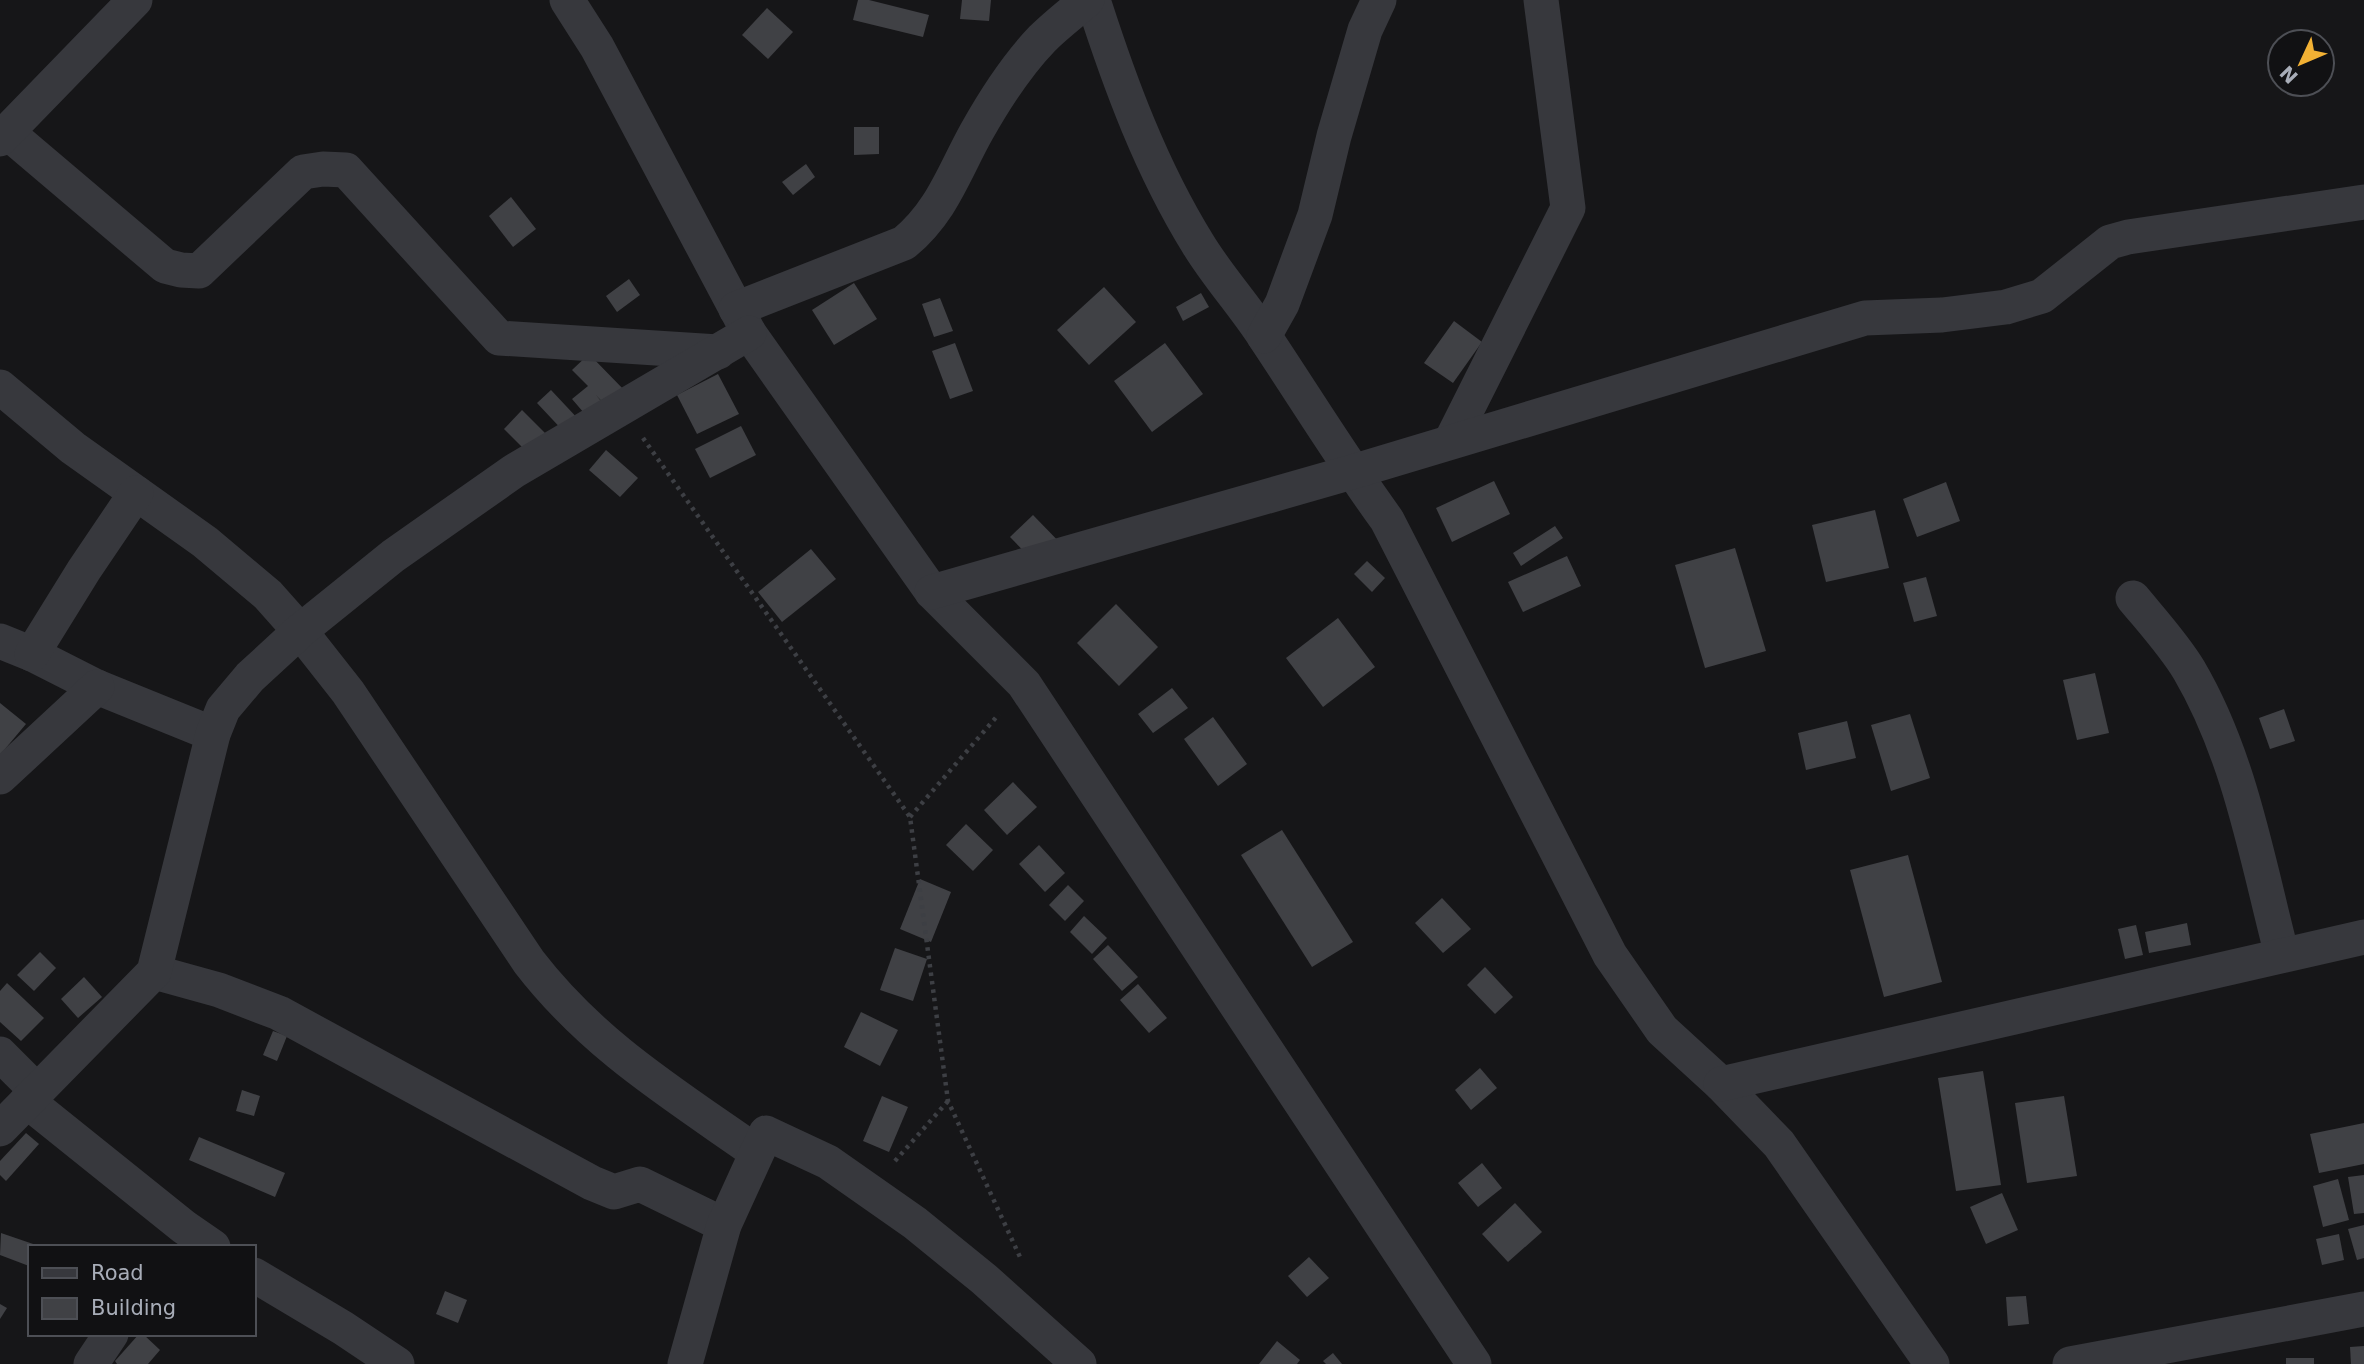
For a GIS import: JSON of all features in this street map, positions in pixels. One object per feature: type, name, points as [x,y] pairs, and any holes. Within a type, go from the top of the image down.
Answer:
[{"type":"street","points":[[135,0],[4,135],[165,266],[200,271],[303,172],[346,170],[499,338],[718,352]]},
{"type":"street","points":[[567,0],[597,47],[742,321],[932,592],[1024,684],[1474,1364]]},
{"type":"street","points":[[0,1129],[154,972],[212,734],[223,709],[237,690],[300,631],[393,556],[514,471],[718,352],[742,321],[904,243],[917,233],[955,178],[976,132],[1006,85],[1042,39],[1087,0]]},
{"type":"street","points":[[1093,0],[1120,82],[1173,201],[1199,246],[1265,336],[1387,520],[1609,956],[1662,1030],[1721,1084],[1779,1144],[1932,1364]]},
{"type":"street","points":[[1265,336],[1282,304],[1315,215],[1334,136],[1362,43],[1379,0]]},
{"type":"street","points":[[1451,441],[1568,208],[1541,0]]},
{"type":"street","points":[[932,592],[1352,471],[1865,318],[1942,315],[2006,307],[2042,296],[2110,242],[2119,239],[2364,201]]},
{"type":"street","points":[[0,387],[73,448],[205,542],[268,595],[348,692],[529,962],[549,987],[608,1045],[647,1077],[756,1152]]},
{"type":"street","points":[[32,654],[84,570],[136,494]]},
{"type":"street","points":[[2133,598],[2188,668],[2212,715],[2232,765],[2282,955]]},
{"type":"street","points":[[0,641],[97,687],[212,734]]},
{"type":"street","points":[[0,777],[97,687]]},
{"type":"street","points":[[1721,1084],[2364,937]]},
{"type":"street","points":[[154,972],[219,990],[279,1013],[592,1183],[614,1192],[640,1184],[724,1225]]},
{"type":"street","points":[[0,1054],[31,1096],[177,1237],[206,1245]]},
{"type":"street","points":[[685,1364],[724,1225],[766,1133],[828,1163],[915,1223],[984,1279],[1079,1364]]},
{"type":"street","points":[[256,1276],[397,1364]]},
{"type":"street","points":[[2070,1364],[2364,1309]]},
{"type":"street","points":[[91,1364],[110,1336]]},
{"type":"path","points":[[623,409],[910,817],[947,1101],[1024,1265]]},
{"type":"path","points":[[910,817],[1024,684]]},
{"type":"path","points":[[870,1190],[947,1101]]},
{"type":"building","points":[[858,0],[869,0],[929,15],[923,37],[853,20]]},
{"type":"building","points":[[962,0],[991,0],[989,21],[960,19]]},
{"type":"building","points":[[767,8],[793,32],[768,59],[742,35]]},
{"type":"building","points":[[854,127],[879,127],[879,154],[854,155]]},
{"type":"building","points":[[806,164],[815,177],[793,195],[782,182]]},
{"type":"building","points":[[511,197],[536,229],[513,247],[489,216]]},
{"type":"building","points":[[629,279],[640,295],[617,312],[606,296]]},
{"type":"building","points":[[854,283],[877,319],[834,345],[812,310]]},
{"type":"building","points":[[1104,287],[1136,322],[1089,365],[1057,330]]},
{"type":"building","points":[[1201,293],[1209,307],[1183,321],[1176,307]]},
{"type":"building","points":[[940,298],[953,331],[934,337],[922,304]]},
{"type":"building","points":[[1454,321],[1482,342],[1453,383],[1424,363]]},
{"type":"building","points":[[955,343],[973,391],[950,399],[932,351]]},
{"type":"building","points":[[1165,343],[1203,394],[1152,432],[1114,381]]},
{"type":"building","points":[[589,354],[626,392],[608,408],[596,395],[605,406],[590,420],[572,399],[588,386],[572,370]]},
{"type":"building","points":[[718,374],[739,414],[697,434],[677,395]]},
{"type":"building","points":[[551,390],[581,422],[567,435],[537,403]]},
{"type":"building","points":[[522,410],[548,436],[530,455],[504,429]]},
{"type":"building","points":[[741,426],[756,455],[710,478],[695,449]]},
{"type":"building","points":[[606,450],[638,478],[620,497],[589,470]]},
{"type":"building","points":[[1494,481],[1510,514],[1452,542],[1436,508]]},
{"type":"building","points":[[1946,482],[1960,521],[1917,537],[1903,499]]},
{"type":"building","points":[[1875,510],[1889,568],[1826,582],[1812,525]]},
{"type":"building","points":[[1033,515],[1069,552],[1046,574],[1010,537]]},
{"type":"building","points":[[1555,526],[1563,538],[1521,566],[1513,553]]},
{"type":"building","points":[[1735,548],[1766,651],[1705,668],[1675,565]]},
{"type":"building","points":[[811,549],[836,579],[782,622],[758,592]]},
{"type":"building","points":[[1567,556],[1581,586],[1523,612],[1508,582]]},
{"type":"building","points":[[1367,561],[1385,578],[1372,592],[1354,574]]},
{"type":"building","points":[[1926,577],[1937,616],[1914,622],[1903,583]]},
{"type":"building","points":[[1116,604],[1158,647],[1119,686],[1077,643]]},
{"type":"building","points":[[1338,618],[1375,667],[1323,707],[1286,658]]},
{"type":"building","points":[[2095,673],[2109,733],[2077,740],[2063,680]]},
{"type":"building","points":[[1172,688],[1188,708],[1153,733],[1138,714]]},
{"type":"building","points":[[0,703],[26,724],[0,755]]},
{"type":"building","points":[[2284,709],[2295,741],[2270,749],[2259,718]]},
{"type":"building","points":[[1910,714],[1930,778],[1891,791],[1871,725]]},
{"type":"building","points":[[1213,717],[1247,764],[1218,786],[1184,739]]},
{"type":"building","points":[[1847,721],[1856,758],[1806,770],[1798,733]]},
{"type":"building","points":[[1013,782],[1037,807],[1007,835],[984,810]]},
{"type":"building","points":[[966,824],[993,850],[973,871],[946,845]]},
{"type":"building","points":[[1282,830],[1353,942],[1312,967],[1241,855]]},
{"type":"building","points":[[1039,845],[1065,873],[1045,892],[1019,864]]},
{"type":"building","points":[[1908,855],[1942,982],[1884,997],[1850,870]]},
{"type":"building","points":[[920,879],[951,892],[931,942],[900,929]]},
{"type":"building","points":[[1068,885],[1084,901],[1065,921],[1049,905]]},
{"type":"building","points":[[1442,898],[1471,929],[1443,953],[1415,923]]},
{"type":"building","points":[[1084,916],[1107,938],[1092,954],[1070,932]]},
{"type":"building","points":[[2187,923],[2191,945],[2149,953],[2145,932]]},
{"type":"building","points":[[2136,925],[2143,955],[2125,959],[2118,929]]},
{"type":"building","points":[[1108,945],[1138,977],[1122,991],[1093,959]]},
{"type":"building","points":[[895,948],[927,959],[913,1001],[880,990]]},
{"type":"building","points":[[40,952],[56,968],[34,991],[17,975]]},
{"type":"building","points":[[1485,967],[1513,997],[1495,1014],[1467,985]]},
{"type":"building","points":[[84,977],[102,997],[78,1018],[61,999]]},
{"type":"building","points":[[7,983],[44,1018],[21,1041],[0,1022],[0,991]]},
{"type":"building","points":[[1138,984],[1167,1018],[1149,1033],[1120,1000]]},
{"type":"building","points":[[861,1012],[898,1030],[880,1066],[844,1047]]},
{"type":"building","points":[[273,1031],[287,1036],[277,1061],[263,1055]]},
{"type":"building","points":[[1480,1068],[1497,1088],[1471,1110],[1455,1090]]},
{"type":"building","points":[[1983,1071],[2001,1185],[1956,1191],[1938,1078]]},
{"type":"building","points":[[242,1090],[260,1096],[254,1116],[236,1111]]},
{"type":"building","points":[[882,1096],[908,1107],[889,1152],[863,1141]]},
{"type":"building","points":[[2064,1096],[2077,1176],[2027,1183],[2015,1103]]},
{"type":"building","points":[[2364,1123],[2364,1164],[2319,1173],[2310,1134]]},
{"type":"building","points":[[26,1133],[39,1144],[6,1181],[0,1175],[0,1161]]},
{"type":"building","points":[[199,1137],[285,1173],[275,1197],[189,1160]]},
{"type":"building","points":[[1482,1163],[1502,1188],[1478,1207],[1458,1183]]},
{"type":"building","points":[[2364,1175],[2364,1213],[2354,1214],[2348,1177]]},
{"type":"building","points":[[2338,1179],[2349,1220],[2323,1227],[2313,1186]]},
{"type":"building","points":[[2002,1193],[2018,1230],[1986,1244],[1970,1207]]},
{"type":"building","points":[[1515,1203],[1542,1232],[1508,1262],[1482,1234]]},
{"type":"building","points":[[2364,1225],[2364,1258],[2357,1260],[2348,1229]]},
{"type":"building","points":[[1,1233],[36,1245],[28,1245],[28,1266],[0,1255]]},
{"type":"building","points":[[2339,1234],[2344,1260],[2322,1265],[2316,1239]]},
{"type":"building","points":[[1309,1257],[1329,1278],[1307,1297],[1288,1276]]},
{"type":"building","points":[[445,1291],[467,1300],[458,1323],[436,1314]]},
{"type":"building","points":[[2026,1296],[2029,1324],[2008,1326],[2006,1297]]},
{"type":"building","points":[[0,1304],[7,1308],[0,1319]]},
{"type":"building","points":[[137,1336],[145,1336],[160,1350],[148,1364],[117,1364],[115,1361]]},
{"type":"building","points":[[1277,1341],[1300,1360],[1297,1364],[1259,1364]]},
{"type":"building","points":[[2364,1346],[2364,1364],[2351,1364],[2350,1347]]},
{"type":"building","points":[[1333,1353],[1342,1364],[1326,1364],[1323,1361]]},
{"type":"building","points":[[2286,1358],[2314,1358],[2314,1364],[2286,1364]]}]
